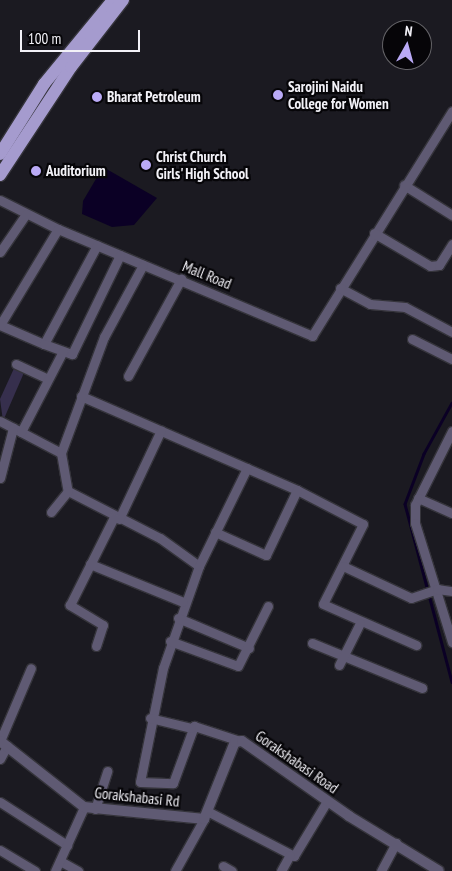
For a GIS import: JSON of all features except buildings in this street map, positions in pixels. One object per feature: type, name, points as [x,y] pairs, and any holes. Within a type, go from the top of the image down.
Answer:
[{"type":"main road","points":[[0,154],[4,139],[44,84],[116,3]]},
{"type":"main road","points":[[0,166],[69,60],[116,3]]},
{"type":"main road","points":[[0,176],[69,69],[116,3]]},
{"type":"street","name":"Mall Road","points":[[0,200],[58,229],[181,279],[312,336],[363,250],[452,111]]},
{"type":"street","points":[[404,185],[452,215]]},
{"type":"street","points":[[0,252],[26,214]]},
{"type":"street","points":[[58,229],[0,325],[72,354],[120,255]]},
{"type":"street","points":[[374,233],[430,266],[439,265],[452,244]]},
{"type":"street","points":[[44,344],[97,245]]},
{"type":"street","points":[[51,512],[68,491],[61,453],[82,396],[104,337],[143,265]]},
{"type":"street","points":[[128,376],[181,279]]},
{"type":"street","points":[[340,288],[370,304],[405,307],[452,332]]},
{"type":"street","points":[[412,338],[452,359]]},
{"type":"street","points":[[0,478],[17,430],[63,350]]},
{"type":"street","points":[[16,364],[48,379]]},
{"type":"street","points":[[82,396],[297,490],[362,524],[323,604],[360,623],[416,645]]},
{"type":"street","points":[[0,421],[61,453]]},
{"type":"street","points":[[96,646],[103,625],[70,606],[90,564],[117,518],[161,430]]},
{"type":"street","points":[[451,434],[418,498],[415,523],[434,590],[449,620],[452,642]]},
{"type":"street","points":[[191,728],[173,783],[140,782],[150,718],[170,641],[199,566],[247,468]]},
{"type":"street","points":[[215,532],[266,554],[297,490]]},
{"type":"street","points":[[68,491],[117,518],[160,538],[199,566]]},
{"type":"street","points":[[418,498],[452,514]]},
{"type":"street","points":[[90,564],[184,602]]},
{"type":"street","points":[[343,566],[418,597],[434,590],[452,591]]},
{"type":"street","points":[[170,641],[233,666],[241,664],[268,606]]},
{"type":"street","points":[[178,618],[249,648]]},
{"type":"street","points":[[338,665],[360,623]]},
{"type":"street","points":[[312,643],[422,688]]},
{"type":"street","points":[[0,759],[2,743],[31,668]]},
{"type":"street","points":[[150,718],[191,728],[197,726],[237,740]]},
{"type":"street","name":"Gorakshabasi Road","points":[[175,871],[205,815],[237,740],[276,762],[349,816],[396,843]]},
{"type":"street","name":"Gorakshabasi Rd","points":[[2,743],[84,807],[205,815],[292,855]]},
{"type":"street","points":[[95,809],[107,771]]},
{"type":"street","points":[[281,871],[327,801]]},
{"type":"street","points":[[0,802],[67,846]]},
{"type":"street","points":[[55,871],[84,807]]},
{"type":"street","points":[[381,871],[396,843],[439,871]]},
{"type":"street","points":[[0,850],[35,871]]},
{"type":"street","points":[[60,861],[78,871]]},
{"type":"street","points":[[224,866],[232,871]]},
{"type":"shaded area","points":[[103,167],[157,198],[134,225],[112,227],[82,214],[83,201]]},
{"type":"shaded area","points":[[16,364],[26,368],[3,421],[0,399]]},
{"type":"waterway","points":[[452,403],[424,454],[405,504],[452,682]]},
{"type":"place","name":"Sarojini Naidu College for Women","points":[[278,95]]},
{"type":"place","name":"Bharat Petroleum","points":[[97,97]]},
{"type":"place","name":"Christ Church Girls' High School","points":[[146,165]]},
{"type":"place","name":"Auditorium","points":[[36,171]]}]
